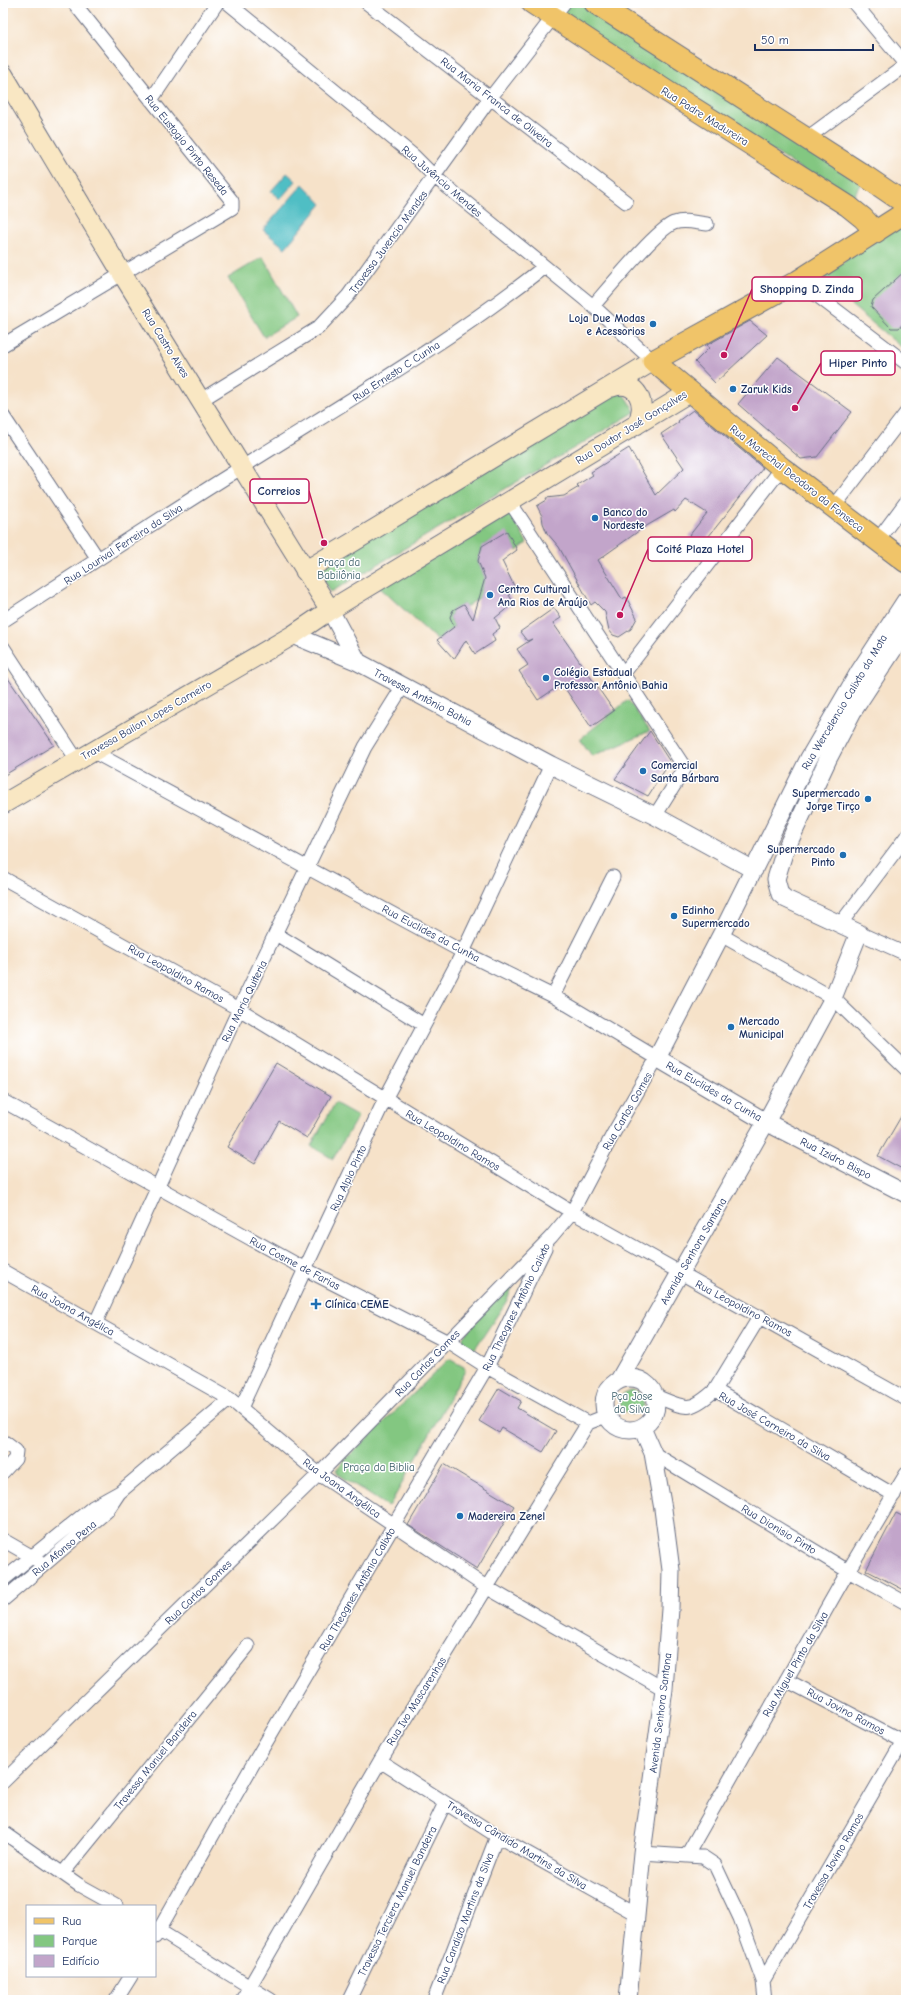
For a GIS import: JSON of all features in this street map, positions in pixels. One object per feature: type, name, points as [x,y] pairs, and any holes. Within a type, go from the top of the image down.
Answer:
[{"type":"main road","name":"Rua Padre Madureira","points":[[532,3],[558,10],[848,206],[863,218],[876,232]]},
{"type":"main road","points":[[595,3],[785,126],[807,138],[906,204]]},
{"type":"main road","name":"Rua Castro Alves","points":[[3,74],[123,274],[330,610]]},
{"type":"main road","points":[[848,206],[857,202],[864,194],[865,176]]},
{"type":"main road","points":[[305,571],[654,361],[798,281],[906,212]]},
{"type":"main road","name":"Rua Doutor José Gonçalves","points":[[330,610],[690,392],[654,361]]},
{"type":"main road","points":[[612,387],[622,384],[630,386],[637,393],[641,401],[642,412],[636,425]]},
{"type":"main road","name":"Rua Marechal Deodoro da Fonseca","points":[[690,392],[782,468],[906,562]]},
{"type":"main road","name":"Travessa Bailon Lopes Carneiro","points":[[84,756],[292,635],[330,610]]},
{"type":"main road","points":[[3,804],[84,756]]},
{"type":"street","name":"Rua Eustogio Pinto Reseda","points":[[74,3],[232,201],[232,208],[228,211],[123,274]]},
{"type":"street","points":[[152,100],[217,3]]},
{"type":"street","name":"Rua Juvêncio Mendes","points":[[228,3],[414,156],[435,177],[593,306],[654,361]]},
{"type":"street","name":"Rua Maria Franca de Oliveira","points":[[367,3],[626,202]]},
{"type":"street","points":[[807,138],[906,65],[854,3]]},
{"type":"street","name":"Travessa Juvencio Mendes","points":[[201,400],[318,328],[348,296],[435,177],[491,97],[558,10]]},
{"type":"street","points":[[593,306],[627,266],[673,223],[686,221],[708,224]]},
{"type":"street","name":"Rua Ernesto C Cunha","points":[[242,467],[398,370],[475,320],[544,267]]},
{"type":"street","points":[[3,345],[123,274]]},
{"type":"street","points":[[798,281],[906,363]]},
{"type":"street","points":[[833,508],[906,413]]},
{"type":"street","points":[[3,416],[98,559]]},
{"type":"street","name":"Rua Lourival Ferreira da Silva","points":[[3,621],[242,467]]},
{"type":"street","points":[[624,673],[782,468]]},
{"type":"street","points":[[510,502],[624,673],[685,768],[655,816]]},
{"type":"street","points":[[877,541],[906,502]]},
{"type":"street","name":"Rua Wercelencio Calixto da Mota","points":[[754,870],[809,758],[859,672],[906,600]]},
{"type":"street","points":[[330,610],[358,662]]},
{"type":"street","name":"Rua Wercelencio Calixto da Mota","points":[[841,923],[786,899],[780,894],[777,886],[777,872],[784,853],[829,757],[853,710],[906,630]]},
{"type":"street","name":"Travessa Antônio Bahia","points":[[292,635],[358,662],[551,765],[655,816],[754,870]]},
{"type":"street","name":"Travessa Bailon Lopes Carneiro","points":[[3,647],[84,756]]},
{"type":"street","name":"Rua Maria Quiteria","points":[[96,1322],[239,1009],[309,867],[365,747],[403,686]]},
{"type":"street","name":"Rua Euclides da Cunha","points":[[84,756],[309,867],[463,952],[553,996],[766,1122]]},
{"type":"street","points":[[463,952],[551,765]]},
{"type":"street","points":[[906,837],[841,923],[859,933],[906,954]]},
{"type":"street","name":"Rua Carlos Gomes","points":[[3,1782],[319,1474],[551,1237],[572,1212],[613,1134],[657,1058],[754,870]]},
{"type":"street","points":[[553,996],[613,877]]},
{"type":"street","name":"Rua Leopoldino Ramos","points":[[3,878],[239,1009],[572,1212],[906,1399]]},
{"type":"street","name":"Avenida Senhora Santana","points":[[606,1416],[603,1407],[607,1391],[619,1380],[766,1122],[833,998],[859,933]]},
{"type":"street","points":[[276,934],[424,1025]]},
{"type":"street","points":[[721,936],[833,998],[906,1069]]},
{"type":"street","name":"Rua Alpio Pinto","points":[[242,1408],[305,1269],[386,1100],[463,952]]},
{"type":"street","name":"Rua Cosme de Farias","points":[[3,1101],[305,1269],[448,1342],[487,1367],[588,1423]]},
{"type":"street","name":"Rua Izidro Bispo","points":[[766,1122],[906,1194]]},
{"type":"street","name":"Rua Theognes Antônio Calixto","points":[[156,1932],[487,1367],[551,1237]]},
{"type":"street","name":"Rua Joana Angélica","points":[[3,1270],[230,1399],[319,1474],[486,1587],[664,1689]]},
{"type":"street","points":[[715,1390],[760,1316]]},
{"type":"street","points":[[588,1423],[606,1416],[611,1422],[622,1429],[634,1430],[642,1428],[648,1423],[655,1411],[655,1396],[644,1382],[628,1378],[619,1380]]},
{"type":"street","name":"Rua José Carneiro da Silva","points":[[655,1396],[689,1408],[697,1406],[715,1390],[894,1495]]},
{"type":"street","name":"Rua Afonso Pena","points":[[3,1580],[94,1507],[120,1492],[230,1399]]},
{"type":"street","name":"Rua Ivo Mascarenhas","points":[[242,2000],[380,1761],[588,1423]]},
{"type":"street","name":"Avenida Senhora Santana","points":[[628,2000],[642,1853],[664,1689],[670,1609],[670,1570],[663,1509],[653,1453],[642,1428]]},
{"type":"street","points":[[3,1441],[16,1451],[15,1459],[3,1472]]},
{"type":"street","name":"Rua Dionisio Pinto","points":[[653,1453],[848,1571],[906,1603]]},
{"type":"street","name":"Rua Miguel Pinto da Silva","points":[[687,1855],[848,1571],[906,1474]]},
{"type":"street","name":"Rua Afonso Pena","points":[[3,1600],[107,1511],[120,1492]]},
{"type":"street","points":[[3,1540],[45,1564]]},
{"type":"street","name":"Travessa Manuel Bandeira","points":[[63,1873],[248,1646]]},
{"type":"street","name":"Rua Jovino Ramos","points":[[786,1680],[904,1742]]},
{"type":"street","name":"Travessa Jovino Ramos","points":[[763,1980],[904,1742]]},
{"type":"street","name":"Travessa Cândido Martins da Silva","points":[[380,1761],[496,1836],[636,1914]]},
{"type":"street","name":"Travessa Terciera Manuel Bandeira","points":[[349,2000],[445,1802]]},
{"type":"street","points":[[3,1832],[63,1873],[115,1905]]},
{"type":"street","name":"Rua Candido Martins da Silva","points":[[434,2000],[496,1836]]},
{"type":"street","points":[[642,1853],[702,1857],[715,1865],[740,1918],[763,1980],[765,2000]]},
{"type":"street","points":[[156,1932],[271,2000]]},
{"type":"street","points":[[116,2000],[130,1977]]},
{"type":"green space","points":[[570,3],[587,3],[862,181],[851,201],[561,15]]},
{"type":"green space","points":[[906,221],[906,351],[827,285],[823,275]]},
{"type":"green space","points":[[263,257],[297,317],[264,337],[228,278]]},
{"type":"green space","name":"Praça da Babilônia","points":[[617,389],[628,399],[635,412],[331,592],[315,564]]},
{"type":"green space","points":[[507,506],[527,543],[517,551],[507,532],[482,546],[478,561],[485,578],[479,598],[466,607],[464,604],[453,610],[450,617],[454,627],[437,640],[377,585]]},
{"type":"green space","points":[[628,700],[650,731],[592,756],[580,739]]},
{"type":"green space","points":[[335,1103],[358,1116],[333,1159],[311,1146]]},
{"type":"green space","points":[[514,1283],[506,1302],[474,1350],[465,1347],[463,1337],[498,1296]]},
{"type":"green space","name":"Praça da Biblia","points":[[449,1359],[464,1367],[465,1370],[390,1505],[387,1506],[338,1474],[337,1470],[343,1462]]},
{"type":"green space","name":"Pça Jose da Silva","points":[[632,1390],[637,1391],[643,1397],[643,1407],[637,1413],[632,1414],[627,1413],[621,1407],[620,1402],[621,1397],[627,1391]]},
{"type":"water","points":[[287,173],[296,181],[280,199],[271,191]]},
{"type":"water","points":[[303,184],[322,204],[285,248],[263,230]]},
{"type":"building","points":[[906,270],[906,320],[899,328],[891,328],[871,307],[873,300]]},
{"type":"building","points":[[750,321],[767,335],[715,383],[695,362],[709,348],[707,345]]},
{"type":"building","points":[[778,357],[852,412],[817,457],[801,459],[738,404]]},
{"type":"building","points":[[693,410],[763,468],[701,546],[689,536],[707,513],[686,500],[675,512],[674,510],[643,528],[598,560],[622,599],[626,597],[637,618],[631,629],[619,637],[613,635],[609,630],[605,612],[595,602],[591,605],[559,547],[547,533],[542,516],[537,506],[547,500],[546,498],[564,496],[579,487],[577,485],[593,475],[591,472],[629,448],[656,495],[684,468],[661,434]]},
{"type":"building","name":"Centro Cultural Ana Rios de Araújo","points":[[507,531],[517,550],[502,561],[516,590],[509,595],[514,603],[495,618],[500,628],[492,634],[495,641],[475,654],[466,640],[454,659],[437,640],[454,627],[450,617],[453,610],[464,604],[473,619],[485,578],[478,561],[482,546]]},
{"type":"building","points":[[554,608],[561,618],[553,623],[614,711],[591,727],[562,684],[538,700],[519,671],[528,665],[517,649],[532,639],[527,641],[520,632]]},
{"type":"building","points":[[3,671],[54,745],[3,776]]},
{"type":"building","name":"Comercial Santa Bárbara","points":[[650,731],[670,762],[648,796],[615,779]]},
{"type":"building","points":[[276,1063],[331,1096],[307,1138],[279,1121],[255,1164],[227,1147]]},
{"type":"building","points":[[906,1108],[906,1171],[878,1156]]},
{"type":"building","points":[[499,1388],[521,1401],[517,1408],[556,1431],[543,1452],[502,1428],[499,1433],[479,1421]]},
{"type":"building","name":"Madereira Zenel","points":[[444,1464],[514,1506],[477,1569],[408,1525]]},
{"type":"building","points":[[896,1513],[906,1518],[906,1591],[866,1570]]},
{"type":"place","name":"Loja Due Modas e Acessorios","points":[[653,324]]},
{"type":"place","name":"Shopping D. Zinda","points":[[724,355]]},
{"type":"place","name":"Zaruk Kids","points":[[733,389]]},
{"type":"place","name":"Hiper Pinto","points":[[795,408]]},
{"type":"place","name":"Banco do Nordeste","points":[[595,518]]},
{"type":"place","name":"Correios","points":[[324,543]]},
{"type":"place","name":"Centro Cultural Ana Rios de Araújo","points":[[490,595]]},
{"type":"place","name":"Coité Plaza Hotel","points":[[620,615]]},
{"type":"place","name":"Colégio Estadual Professor Antônio Bahia","points":[[546,678]]},
{"type":"place","name":"Comercial Santa Bárbara","points":[[643,771]]},
{"type":"place","name":"Supermercado Jorge Tirço","points":[[868,799]]},
{"type":"place","name":"Supermercado Pinto","points":[[843,855]]},
{"type":"place","name":"Edinho Supermercado","points":[[674,916]]},
{"type":"place","name":"Mercado Municipal","points":[[731,1027]]},
{"type":"place","name":"Clínica CEME","points":[[316,1304]]},
{"type":"place","name":"Madereira Zenel","points":[[460,1516]]}]
